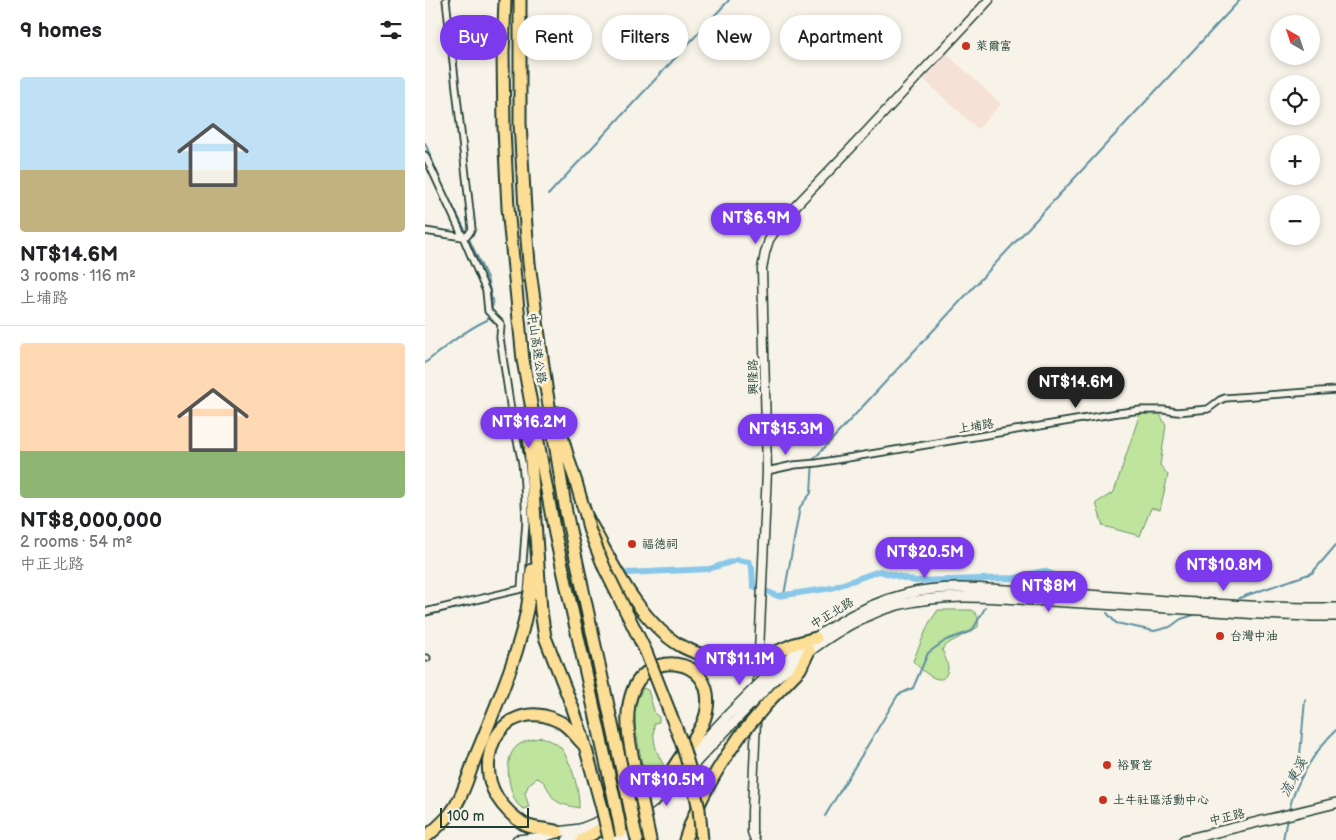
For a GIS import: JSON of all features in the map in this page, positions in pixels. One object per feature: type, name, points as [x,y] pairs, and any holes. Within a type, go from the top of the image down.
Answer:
[{"type":"highway","name":"中山高速公路","points":[[505,0],[503,53],[504,129],[508,208],[523,360],[555,534],[622,836]]},
{"type":"highway","name":"中山高速公路","points":[[520,0],[520,123],[531,280],[565,512],[637,840]]},
{"type":"highway","points":[[523,360],[524,397],[530,445],[541,611],[545,637],[582,735],[609,839]]},
{"type":"highway","points":[[543,366],[549,375],[566,452],[589,529],[604,567],[646,652],[673,718],[689,767],[699,809],[702,840]]},
{"type":"highway","points":[[425,838],[450,814],[459,799],[499,701],[520,640],[532,584],[535,539],[534,506]]},
{"type":"highway","points":[[586,515],[613,565],[632,595],[648,616],[681,646],[709,657],[724,660],[743,660],[769,655],[793,644],[816,638]]},
{"type":"highway","points":[[685,840],[703,795],[728,752],[771,699],[800,669],[809,650]]},
{"type":"highway","points":[[650,840],[639,791],[627,717],[633,688],[641,678],[647,672],[662,664],[675,663],[689,667],[703,681],[707,695],[707,711],[697,734],[667,779]]},
{"type":"highway","points":[[558,832],[526,825],[505,808],[496,796],[489,771],[492,745],[505,725],[516,718],[538,714],[564,724],[584,746]]},
{"type":"highway","points":[[582,840],[599,830]]},
{"type":"main road","name":"中正北路","points":[[773,676],[794,653],[860,610],[906,594],[941,589],[957,588],[1103,595],[1212,604],[1336,608]]},
{"type":"main road","name":"中正北路","points":[[773,676],[809,650],[849,625],[883,609],[914,601],[940,598],[976,597],[1289,616],[1336,616]]},
{"type":"main road","points":[[517,840],[544,837],[558,832],[580,829],[623,811],[644,798],[667,779],[773,676]]},
{"type":"main road","points":[[567,840],[599,830],[638,813],[661,796],[677,782],[731,718]]},
{"type":"main road","name":"中正路","points":[[1184,840],[1336,803]]},
{"type":"street","points":[[425,231],[463,237],[468,235],[472,229],[445,0]]},
{"type":"street","name":"興隆路","points":[[755,840],[752,832],[752,812],[767,471],[762,269],[765,253],[769,240],[783,219],[989,0]]},
{"type":"street","points":[[425,155],[486,291],[488,311],[501,324],[500,338],[511,417],[524,483],[526,521],[521,588],[425,612]]},
{"type":"street","name":"上埔路","points":[[767,471],[793,465],[817,463],[1118,413],[1141,410],[1177,412],[1208,409],[1219,400],[1225,398],[1336,390]]},
{"type":"shaded area","points":[[945,52],[1001,104],[978,129],[922,78]]},
{"type":"green space","points":[[1159,412],[1166,426],[1160,465],[1168,475],[1160,510],[1151,508],[1140,536],[1103,526],[1096,503],[1114,492],[1140,413]]},
{"type":"green space","points":[[938,610],[972,610],[977,615],[978,622],[978,627],[942,649],[948,668],[946,675],[942,679],[932,677],[913,661],[929,623]]},
{"type":"green space","points":[[643,688],[648,690],[655,714],[659,717],[659,722],[654,723],[654,741],[664,766],[660,775],[656,777],[647,772],[642,764],[635,726],[634,706]]},
{"type":"green space","points":[[542,737],[558,745],[568,760],[576,785],[579,808],[557,802],[545,784],[537,778],[529,784],[525,793],[529,807],[524,809],[519,806],[513,796],[508,771],[511,755],[520,744]]},
{"type":"waterway","points":[[548,195],[729,0]]},
{"type":"waterway","points":[[784,595],[800,507],[811,493],[813,460],[1240,0]]},
{"type":"waterway","points":[[425,143],[445,191],[487,278],[493,304],[491,311]]},
{"type":"waterway","points":[[425,363],[447,345],[487,320],[489,315]]},
{"type":"waterway","points":[[1239,598],[1312,573],[1336,545]]},
{"type":"waterway","points":[[627,573],[709,569],[737,560],[749,562],[752,568],[753,586],[778,596],[832,588],[879,571],[915,581],[1015,578],[1044,571],[1079,584]]},
{"type":"waterway","points":[[425,616],[517,593]]},
{"type":"waterway","points":[[825,816],[898,695],[913,688],[928,653],[946,640],[972,631],[985,608]]},
{"type":"waterway","points":[[1107,613],[1116,623],[1154,631],[1170,627],[1181,619],[1197,614]]},
{"type":"waterway","points":[[1300,778],[1305,700]]},
{"type":"waterway","name":"流東溪","points":[[1289,811],[1296,790],[1307,768],[1321,747],[1336,730]]},
{"type":"waterway","name":"流東溪","points":[[1283,840],[1287,818]]},
{"type":"place","name":"萊爾富","points":[[966,46]]},
{"type":"place","name":"福德祠","points":[[632,544]]},
{"type":"place","name":"台灣中油","points":[[1220,636]]},
{"type":"place","name":"裕賢宮","points":[[1107,765]]},
{"type":"place","name":"土牛社區活動中心","points":[[1103,800]]}]
